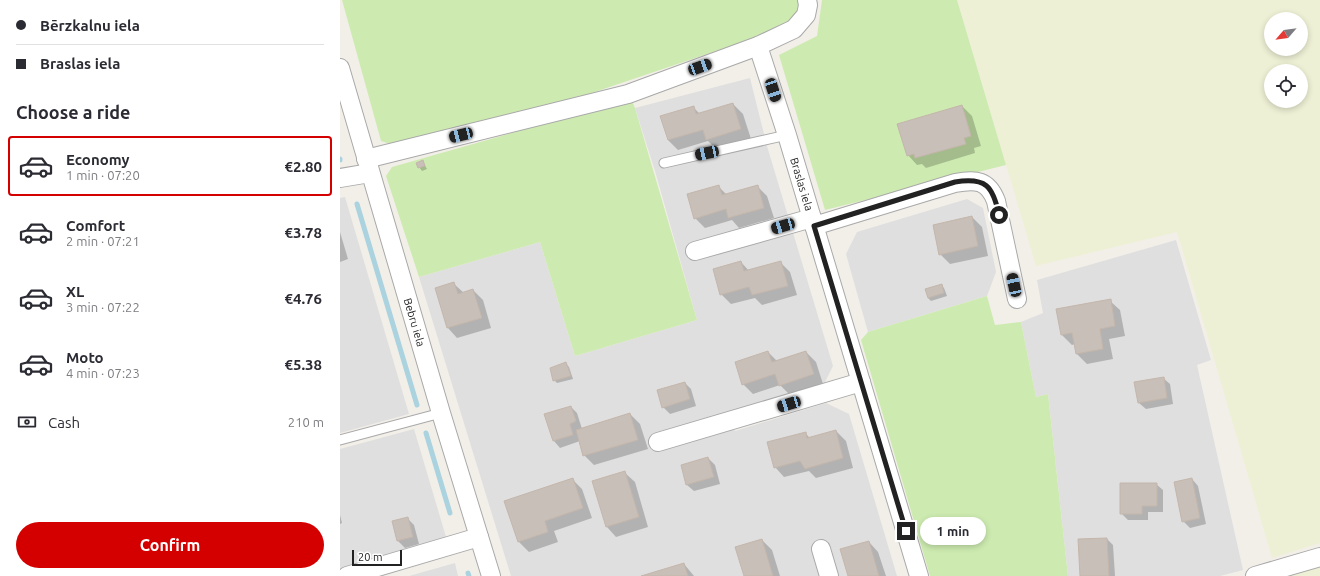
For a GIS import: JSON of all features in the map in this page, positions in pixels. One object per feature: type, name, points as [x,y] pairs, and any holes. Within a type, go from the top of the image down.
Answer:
[{"type":"street","points":[[340,178],[368,166],[628,94],[758,46],[794,29],[806,15],[808,5],[807,0]]},
{"type":"street","name":"Braslas iela","points":[[758,46],[787,135],[919,576]]},
{"type":"street","name":"Bebru iela","points":[[340,68],[441,413],[491,576]]},
{"type":"street","points":[[695,251],[813,222],[955,182],[969,180],[980,182],[990,189],[996,201],[1017,299]]},
{"type":"street","points":[[658,442],[861,382]]},
{"type":"street","points":[[347,576],[479,537]]},
{"type":"street","points":[[821,549],[829,576]]},
{"type":"street","points":[[1255,576],[1320,557]]},
{"type":"lane","points":[[664,163],[787,135]]},
{"type":"lane","points":[[340,440],[441,413]]},
{"type":"shaded area","points":[[750,78],[767,146],[833,366],[823,386],[727,413],[735,431],[826,403],[849,414],[897,576],[511,576],[419,277],[540,242],[575,356],[697,320],[655,171],[635,108]]},
{"type":"shaded area","points":[[345,197],[409,414],[340,433],[340,198]]},
{"type":"shaded area","points":[[967,199],[983,208],[996,272],[987,296],[868,332],[846,254],[857,232]]},
{"type":"shaded area","points":[[1176,240],[1211,360],[1197,365],[1243,570],[1220,576],[1068,576],[1048,394],[1036,397],[1021,322],[1043,313],[1037,280]]},
{"type":"shaded area","points":[[414,429],[446,537],[340,568],[340,449]]},
{"type":"shaded area","points":[[455,563],[458,576],[409,576]]},
{"type":"green space","points":[[342,0],[799,0],[797,12],[784,28],[580,97],[393,145],[381,141]]},
{"type":"green space","points":[[822,0],[957,0],[1006,165],[825,210],[779,55],[817,36]]},
{"type":"green space","points":[[957,0],[1320,0],[1320,543],[1272,558],[1177,232],[1036,266]]},
{"type":"green space","points":[[631,99],[635,108],[697,320],[575,356],[540,242],[419,277],[386,176],[392,167]]},
{"type":"green space","points":[[987,296],[995,325],[1021,322],[1036,397],[1048,394],[1068,576],[930,576],[861,340],[868,332]]},
{"type":"green space","points":[[1320,567],[1320,576],[1288,576]]},
{"type":"building","points":[[733,103],[741,129],[706,140],[703,130],[668,140],[660,116],[694,106],[696,114]]},
{"type":"building","points":[[962,105],[971,136],[964,138],[966,144],[915,158],[914,154],[907,156],[897,124]]},
{"type":"building","points":[[423,160],[425,166],[418,168],[416,163]]},
{"type":"building","points":[[719,185],[722,195],[758,185],[764,208],[728,218],[726,209],[694,219],[687,194]]},
{"type":"building","points":[[972,216],[978,246],[939,255],[933,225]]},
{"type":"building","points":[[741,261],[744,271],[781,261],[788,286],[752,295],[749,287],[720,295],[713,269]]},
{"type":"building","points":[[454,282],[458,294],[473,289],[482,318],[447,328],[435,288]]},
{"type":"building","points":[[942,284],[944,293],[928,298],[925,289]]},
{"type":"building","points":[[1111,299],[1115,326],[1100,329],[1103,349],[1076,354],[1072,333],[1061,335],[1056,309]]},
{"type":"building","points":[[768,351],[772,362],[806,351],[814,374],[779,386],[775,374],[742,385],[735,362]]},
{"type":"building","points":[[566,362],[571,376],[553,381],[550,368]]},
{"type":"building","points":[[1164,377],[1167,398],[1138,403],[1134,382]]},
{"type":"building","points":[[685,382],[690,399],[662,408],[657,390]]},
{"type":"building","points":[[571,406],[576,421],[570,424],[573,435],[553,441],[544,414]]},
{"type":"building","points":[[630,413],[638,440],[583,456],[576,430]]},
{"type":"building","points":[[836,430],[843,458],[805,469],[800,461],[774,468],[767,442],[806,432],[807,438]]},
{"type":"building","points":[[708,457],[714,477],[686,485],[681,465]]},
{"type":"building","points":[[625,471],[639,517],[606,527],[592,481]]},
{"type":"building","points":[[573,478],[583,508],[545,521],[548,532],[518,542],[504,501]]},
{"type":"building","points":[[1192,478],[1200,518],[1182,522],[1174,482]]},
{"type":"building","points":[[1120,483],[1157,483],[1157,506],[1142,506],[1142,514],[1120,514]]},
{"type":"building","points":[[408,517],[413,537],[397,541],[392,521]]},
{"type":"building","points":[[1107,538],[1109,576],[1080,576],[1078,539]]},
{"type":"building","points":[[762,539],[773,576],[744,576],[735,547]]},
{"type":"building","points":[[869,541],[879,576],[848,576],[840,549]]},
{"type":"building","points":[[684,563],[688,576],[641,576]]},
{"type":"waterway","points":[[357,204],[417,405]]},
{"type":"waterway","points":[[426,433],[450,513]]},
{"type":"route","points":[[906,531],[814,226],[955,182],[969,180],[974,180],[985,184],[990,189],[996,201],[999,215]]}]
